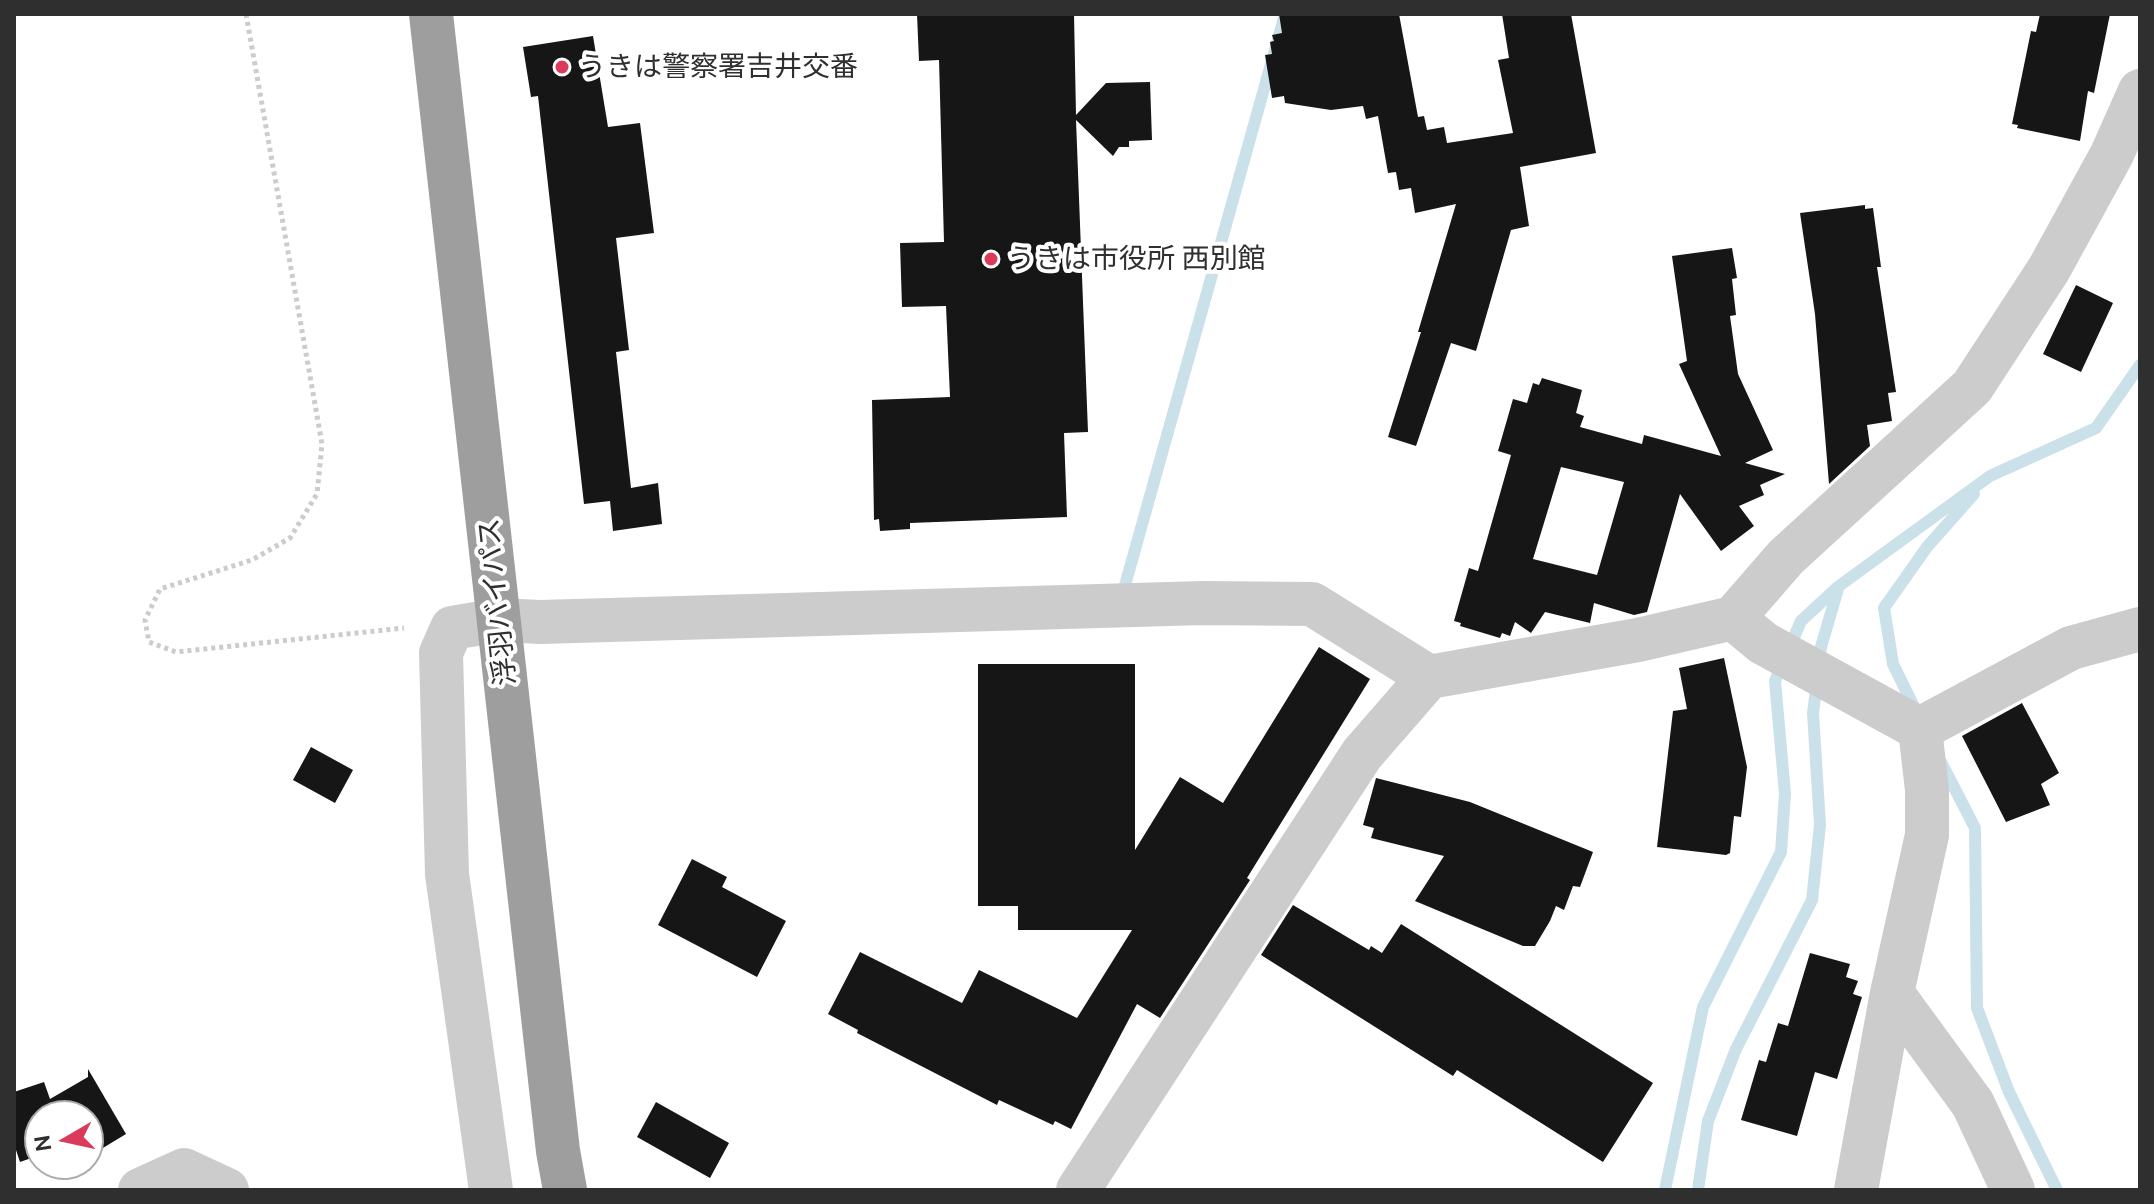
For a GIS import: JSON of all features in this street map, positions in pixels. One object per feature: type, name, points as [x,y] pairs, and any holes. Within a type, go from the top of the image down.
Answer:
[{"type":"highway","name":"浮羽バイパス","points":[[431,14],[558,1151],[565,1190]]},
{"type":"street","points":[[1748,631],[1786,557],[1972,387],[2049,269],[2112,154],[2140,91]]},
{"type":"street","points":[[491,1190],[447,874],[441,653],[452,628],[499,620],[540,622],[1204,603],[1312,604],[1429,677]]},
{"type":"street","points":[[1920,729],[2071,648],[2140,629]]},
{"type":"street","points":[[1078,1190],[1362,754],[1429,677],[1638,640],[1748,631],[1920,729]]},
{"type":"street","points":[[1856,1190],[1892,993],[1927,835],[1927,790],[1920,729]]},
{"type":"street","points":[[1892,993],[1973,1104],[2013,1190]]},
{"type":"street","points":[[140,1190],[184,1170],[227,1190]]},
{"type":"path","points":[[246,14],[322,444],[317,494],[290,538],[252,560],[160,589],[145,620],[149,642],[176,652],[429,625],[452,628]]},
{"type":"building","name":"うきは市役所 西別館","points":[[917,14],[1074,14],[1076,115],[1106,83],[1150,82],[1152,140],[1129,141],[1129,147],[1119,147],[1113,156],[1076,120],[1088,432],[1064,433],[1067,517],[910,523],[910,529],[880,531],[879,519],[874,520],[872,400],[950,397],[946,306],[902,307],[900,243],[944,242],[939,60],[919,61]]},
{"type":"building","points":[[1279,14],[1399,14],[1418,117],[1424,116],[1427,130],[1444,127],[1447,143],[1513,133],[1498,60],[1509,58],[1502,14],[1571,14],[1596,153],[1520,167],[1529,226],[1511,230],[1476,351],[1451,343],[1416,446],[1388,437],[1456,204],[1415,213],[1411,188],[1399,190],[1396,172],[1388,173],[1378,116],[1366,119],[1363,106],[1331,110],[1285,103],[1284,96],[1272,98],[1265,55],[1272,54],[1272,35],[1282,33]]},
{"type":"building","points":[[2040,14],[2110,14],[2094,93],[2088,91],[2080,141],[2017,128],[2018,125],[2012,124],[2031,31],[2036,32]]},
{"type":"building","points":[[593,36],[608,127],[640,123],[654,233],[616,238],[629,350],[616,352],[631,488],[658,483],[662,524],[613,531],[610,501],[584,504],[538,96],[531,97],[523,47]]},
{"type":"building","points":[[1865,205],[1865,209],[1873,208],[1881,267],[1877,267],[1896,392],[1888,393],[1892,421],[1867,425],[1870,446],[1829,484],[1815,314],[1800,213]]},
{"type":"building","points":[[1732,248],[1737,278],[1732,279],[1736,315],[1730,316],[1738,374],[1773,450],[1745,463],[1785,474],[1760,485],[1764,495],[1739,506],[1754,526],[1721,551],[1680,494],[1647,612],[1634,615],[1594,603],[1590,623],[1545,612],[1531,633],[1515,622],[1510,636],[1502,633],[1500,638],[1460,626],[1461,623],[1454,621],[1469,568],[1478,571],[1511,455],[1498,451],[1513,399],[1527,403],[1533,383],[1539,385],[1542,378],[1582,390],[1576,413],[1584,416],[1580,427],[1642,444],[1644,435],[1721,456],[1679,364],[1687,361],[1672,256]],"holes":[[[1561,467],[1624,482],[1597,575],[1533,559]]]},
{"type":"building","points":[[2076,285],[2113,303],[2081,372],[2043,354]]},
{"type":"building","points":[[1319,647],[1370,679],[1247,878],[1250,880],[1160,1018],[1137,1004],[1071,1129],[1055,1121],[1053,1125],[999,1100],[997,1105],[857,1033],[858,1030],[828,1014],[860,952],[962,1003],[979,970],[1077,1018],[1132,930],[1018,930],[1018,906],[978,906],[978,664],[1135,664],[1135,850],[1180,777],[1223,803]]},
{"type":"building","points":[[1724,658],[1747,767],[1741,817],[1734,816],[1730,853],[1657,847],[1673,711],[1687,709],[1679,668]]},
{"type":"building","points":[[2022,703],[2059,773],[2041,784],[2050,805],[2006,822],[1962,736]]},
{"type":"building","points":[[311,747],[353,770],[335,803],[293,780]]},
{"type":"building","points":[[1376,778],[1470,802],[1593,852],[1580,887],[1573,886],[1564,910],[1556,906],[1535,946],[1523,946],[1415,901],[1444,856],[1371,838],[1374,828],[1363,825]]},
{"type":"building","points":[[692,859],[727,877],[722,887],[786,921],[757,977],[658,925]]},
{"type":"building","points":[[1293,905],[1369,950],[1371,946],[1382,953],[1401,924],[1653,1083],[1603,1162],[1457,1070],[1453,1076],[1261,955]]},
{"type":"building","points":[[1810,953],[1850,964],[1846,977],[1858,981],[1853,994],[1862,997],[1837,1079],[1815,1072],[1797,1136],[1741,1120],[1759,1060],[1766,1062],[1778,1023],[1788,1026]]},
{"type":"building","points":[[88,1069],[126,1134],[104,1147],[104,1100],[24,1100],[24,1161],[20,1162],[14,1144],[14,1092],[44,1082],[50,1099],[88,1077]]},
{"type":"building","points":[[656,1102],[729,1143],[710,1178],[637,1137]]},
{"type":"waterway","points":[[1122,596],[1285,14]]},
{"type":"waterway","points":[[1665,1190],[1703,1007],[1781,852],[1785,794],[1775,681],[1801,621],[1839,586],[1990,476],[2096,428],[2140,365]]},
{"type":"waterway","points":[[1914,707],[1893,664],[1884,608],[1927,547],[1974,494]]},
{"type":"waterway","points":[[1819,664],[1838,589]]},
{"type":"waterway","points":[[1698,1190],[1708,1121],[1736,1049],[1812,900],[1820,825],[1813,713],[1817,682]]},
{"type":"waterway","points":[[1941,762],[1975,828],[1977,1008],[2009,1092],[2057,1190]]},
{"type":"place","name":"うきは警察署吉井交番","points":[[562,67]]},
{"type":"place","name":"うきは市役所 西別館","points":[[991,259]]}]
